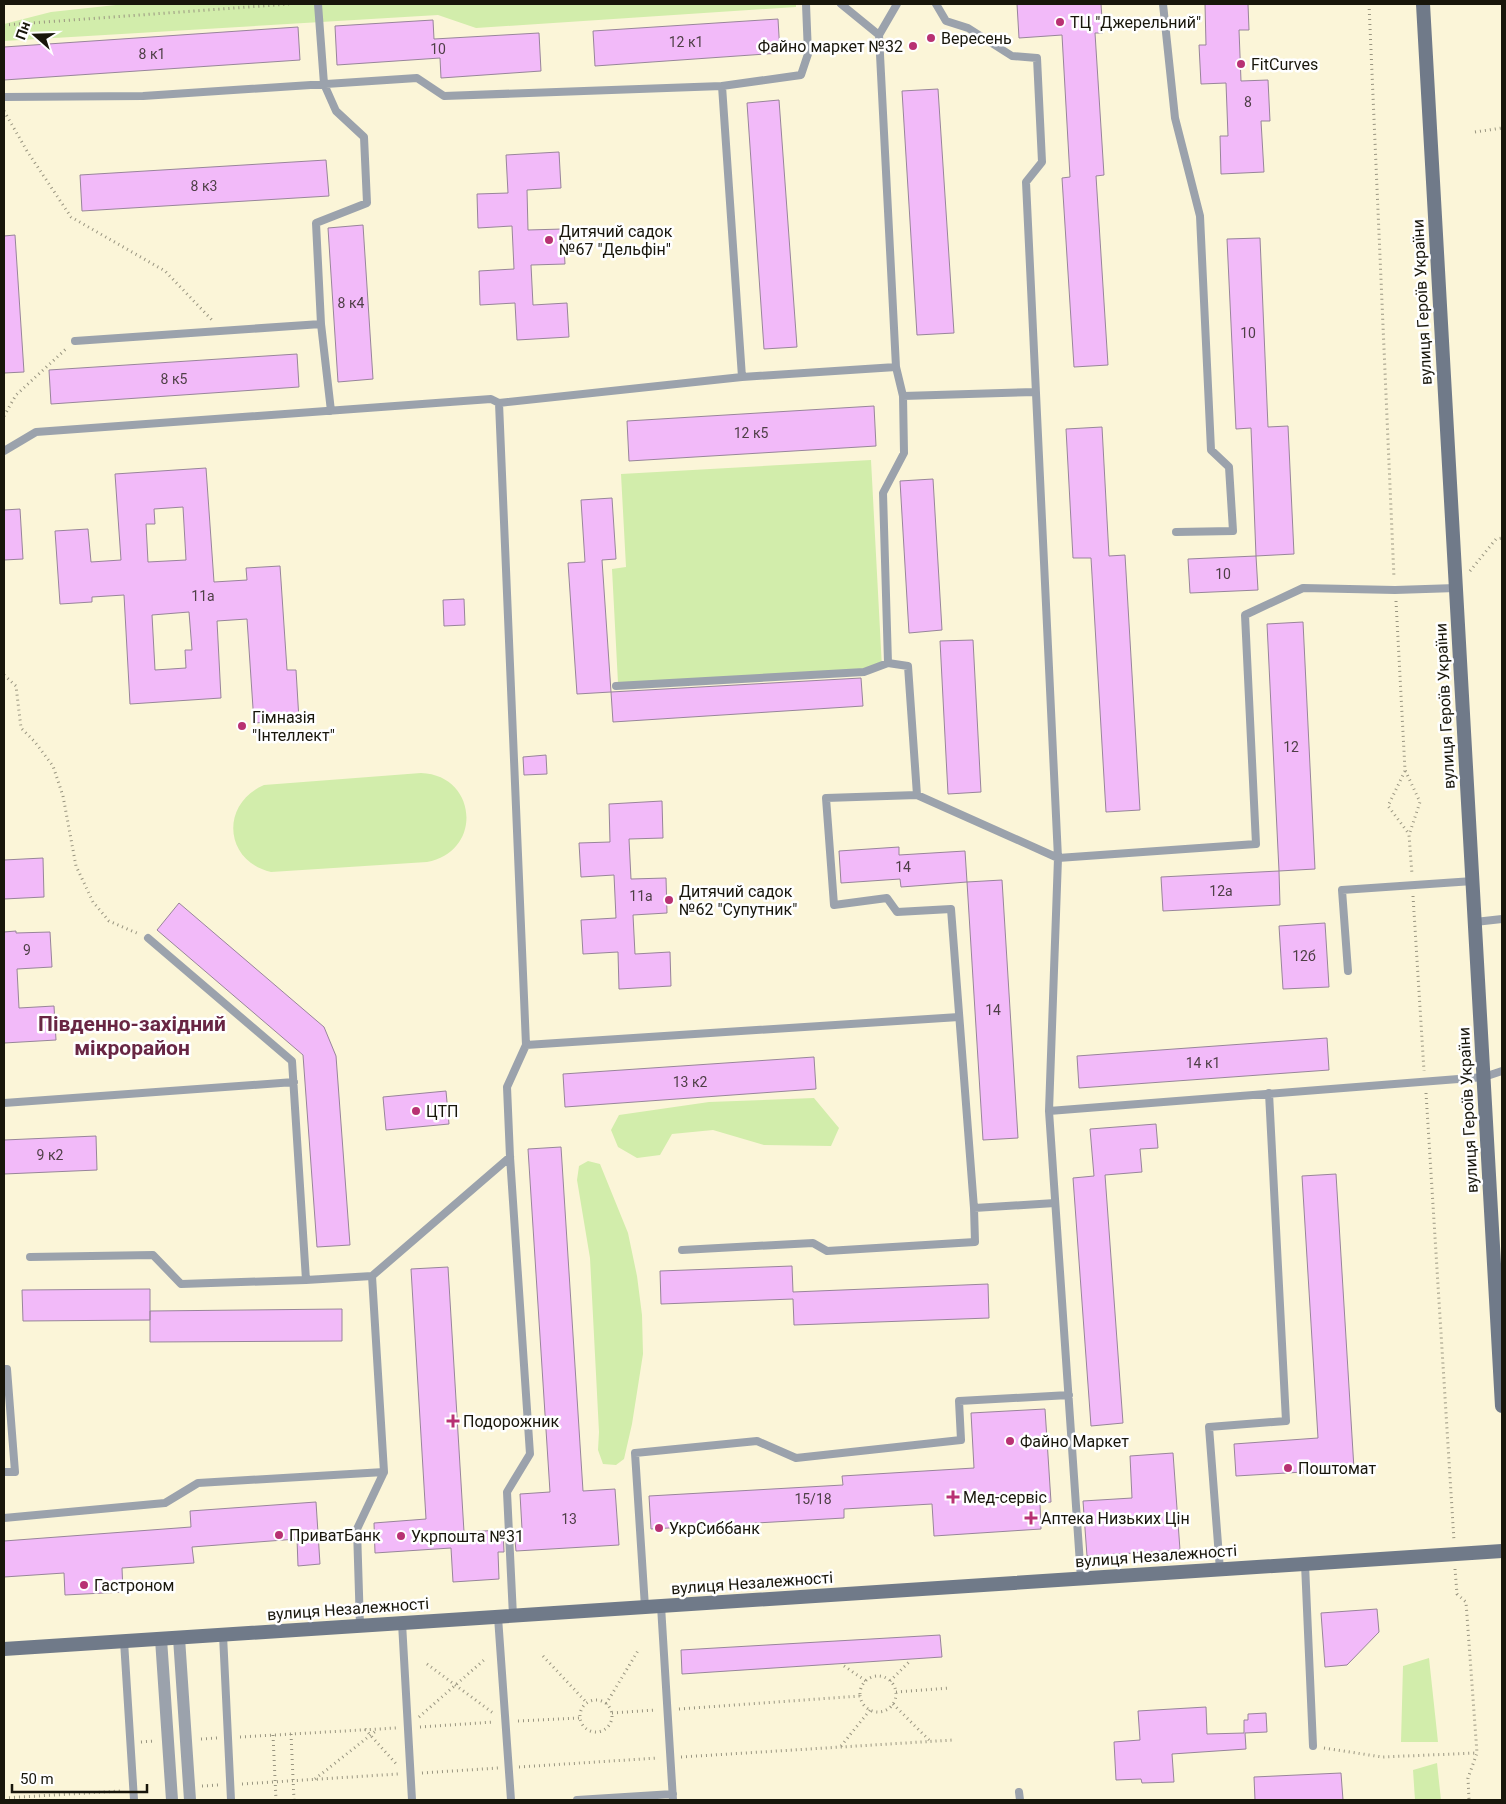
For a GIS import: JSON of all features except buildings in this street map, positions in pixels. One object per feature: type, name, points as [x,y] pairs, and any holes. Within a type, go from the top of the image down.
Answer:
[{"type":"main road","name":"вулиця Героїв України","points":[[1423,4],[1472,881],[1484,1077],[1499,1268],[1502,1406]]},
{"type":"main road","name":"вулиця Незалежності","points":[[4,1649],[1502,1551]]},
{"type":"street","points":[[179,1638],[190,1800]]},
{"type":"street","points":[[161,1639],[172,1800]]},
{"type":"lane","points":[[318,4],[324,84],[336,111],[364,137],[367,202],[316,223],[321,324],[331,410]]},
{"type":"lane","points":[[4,97],[143,96],[417,78],[444,96],[722,86],[801,75],[808,54],[806,4]]},
{"type":"lane","points":[[841,4],[879,35]]},
{"type":"lane","points":[[888,663],[883,493],[904,454],[904,396],[896,367],[879,35],[897,4]]},
{"type":"lane","points":[[936,4],[946,21],[968,28],[1012,56],[1038,58],[1042,162],[1026,182],[1058,858],[1049,1111],[1082,1579]]},
{"type":"lane","points":[[1163,4],[1175,118],[1200,216],[1211,450],[1229,467],[1233,531],[1176,532]]},
{"type":"lane","points":[[722,86],[742,377]]},
{"type":"lane","points":[[75,341],[321,324]]},
{"type":"lane","points":[[4,451],[36,432],[491,399],[499,404],[742,377],[896,367]]},
{"type":"lane","points":[[904,396],[1036,392]]},
{"type":"lane","points":[[499,404],[526,1045],[507,1087],[530,1454],[508,1492],[513,1616]]},
{"type":"lane","points":[[682,1250],[813,1244],[827,1251],[976,1242],[951,909],[897,912],[887,898],[834,905],[826,798],[917,795],[1058,858],[1256,844],[1245,614],[1303,588],[1395,590],[1456,588]]},
{"type":"lane","points":[[616,686],[864,672],[888,663],[908,666],[917,795]]},
{"type":"lane","points":[[1348,971],[1342,890],[1472,881]]},
{"type":"lane","points":[[1475,922],[1502,919]]},
{"type":"lane","points":[[148,938],[292,1061],[306,1280]]},
{"type":"lane","points":[[526,1045],[959,1017]]},
{"type":"lane","points":[[1049,1111],[1484,1077],[1502,1071]]},
{"type":"lane","points":[[4,1104],[294,1082]]},
{"type":"lane","points":[[1220,1570],[1209,1427],[1286,1422],[1269,1093]]},
{"type":"lane","points":[[30,1258],[153,1255],[181,1284],[372,1276],[510,1157]]},
{"type":"lane","points":[[974,1208],[1055,1203]]},
{"type":"lane","points":[[360,1626],[357,1529],[384,1472],[372,1276]]},
{"type":"lane","points":[[4,1369],[8,1369],[15,1472],[4,1472]]},
{"type":"lane","points":[[645,1607],[635,1453],[757,1441],[796,1458],[961,1440],[959,1401],[1069,1395]]},
{"type":"lane","points":[[4,1518],[165,1503],[198,1483],[384,1472]]},
{"type":"lane","points":[[1305,1564],[1314,1746]]},
{"type":"lane","points":[[577,1800],[673,1797],[661,1606]]},
{"type":"lane","points":[[498,1617],[511,1800]]},
{"type":"lane","points":[[402,1623],[408,1727],[408,1774],[412,1800]]},
{"type":"lane","points":[[223,1635],[231,1800]]},
{"type":"lane","points":[[124,1641],[134,1800]]},
{"type":"path","points":[[4,25],[289,4]]},
{"type":"path","points":[[1369,4],[1395,590],[1405,770],[1420,802],[1409,835],[1412,885],[1454,1554],[1457,1594],[1466,1602],[1477,1753],[1468,1778],[1469,1800]]},
{"type":"path","points":[[4,111],[26,151],[72,217],[165,271],[223,331]]},
{"type":"path","points":[[1475,132],[1502,128]]},
{"type":"path","points":[[4,416],[16,395],[75,341]]},
{"type":"path","points":[[1456,588],[1496,539],[1502,538]]},
{"type":"path","points":[[4,676],[16,686],[21,728],[35,742],[53,766],[63,796],[76,866],[93,902],[109,921],[148,938]]},
{"type":"path","points":[[1405,770],[1388,806],[1409,835]]},
{"type":"path","points":[[606,1704],[639,1650]]},
{"type":"path","points":[[543,1656],[587,1703]]},
{"type":"path","points":[[408,1727],[484,1660]]},
{"type":"path","points":[[890,1681],[910,1661]]},
{"type":"path","points":[[428,1664],[505,1722]]},
{"type":"path","points":[[844,1666],[866,1681]]},
{"type":"path","points":[[876,1677],[884,1677],[890,1681],[896,1692],[893,1704],[885,1711],[878,1712],[870,1710],[865,1706],[860,1696],[866,1681],[876,1677]]},
{"type":"path","points":[[896,1692],[950,1688]]},
{"type":"path","points":[[612,1713],[860,1696]]},
{"type":"path","points":[[595,1700],[606,1704],[612,1713],[610,1725],[606,1730],[594,1732],[585,1728],[580,1718],[582,1710],[587,1703],[595,1700]]},
{"type":"path","points":[[893,1704],[931,1742]]},
{"type":"path","points":[[841,1747],[870,1710]]},
{"type":"path","points":[[185,1740],[580,1718]]},
{"type":"path","points":[[315,1779],[378,1729]]},
{"type":"path","points":[[365,1730],[408,1774]]},
{"type":"path","points":[[291,1734],[294,1800]]},
{"type":"path","points":[[273,1735],[276,1800]]},
{"type":"path","points":[[130,1743],[168,1740]]},
{"type":"path","points":[[189,1787],[953,1740]]},
{"type":"path","points":[[1314,1746],[1382,1756],[1477,1753]]},
{"type":"path","points":[[4,1798],[133,1790]]},
{"type":"green space","points":[[125,4],[796,4],[796,7],[476,28],[438,15],[4,41],[4,24],[51,12]]},
{"type":"green space","points":[[871,460],[882,668],[618,683],[612,569],[626,567],[621,474]]},
{"type":"green space","points":[[421,773],[440,777],[454,786],[463,799],[466,815],[465,830],[458,844],[445,855],[427,862],[271,872],[255,866],[244,856],[237,845],[233,831],[234,818],[240,805],[250,794],[264,785]]},
{"type":"green space","points":[[814,1098],[839,1128],[831,1146],[764,1145],[713,1130],[672,1134],[660,1155],[637,1158],[618,1147],[611,1130],[619,1115],[709,1102]]},
{"type":"green space","points":[[588,1161],[600,1164],[628,1233],[637,1276],[642,1315],[643,1354],[632,1424],[624,1459],[616,1465],[603,1464],[598,1450],[599,1432],[590,1258],[577,1180],[579,1166]]},
{"type":"green space","points":[[1429,1658],[1438,1742],[1401,1742],[1403,1666]]},
{"type":"green space","points":[[1437,1763],[1441,1800],[1415,1800],[1413,1770]]},
{"type":"place","name":"ТЦ \"Джерельний\"","points":[[1060,22]]},
{"type":"place","name":"Вересень","points":[[931,38]]},
{"type":"place","name":"Файно маркет №32","points":[[913,46]]},
{"type":"place","name":"FitCurves","points":[[1241,64]]},
{"type":"place","name":"Дитячий садок №67 \"Дельфін\"","points":[[549,240]]},
{"type":"place","name":"Гімназія \"Інтеллект\"","points":[[242,726]]},
{"type":"place","name":"Дитячий садок №62 \"Супутник\"","points":[[669,900]]},
{"type":"place","name":"ЦТП","points":[[416,1111]]},
{"type":"place","name":"Подорожник","points":[[453,1421]]},
{"type":"place","name":"Файно Маркет","points":[[1010,1441]]},
{"type":"place","name":"Поштомат","points":[[1288,1468]]},
{"type":"place","name":"Мед-сервіс","points":[[953,1497]]},
{"type":"place","name":"Аптека Низьких Цін","points":[[1031,1518]]},
{"type":"place","name":"УкрСиббанк","points":[[659,1528]]},
{"type":"place","name":"ПриватБанк","points":[[279,1535]]},
{"type":"place","name":"Укрпошта №31","points":[[401,1536]]},
{"type":"place","name":"Гастроном","points":[[84,1585]]},
{"type":"district","name":"Південно-західний мікрорайон","points":[[132,1036]]}]
